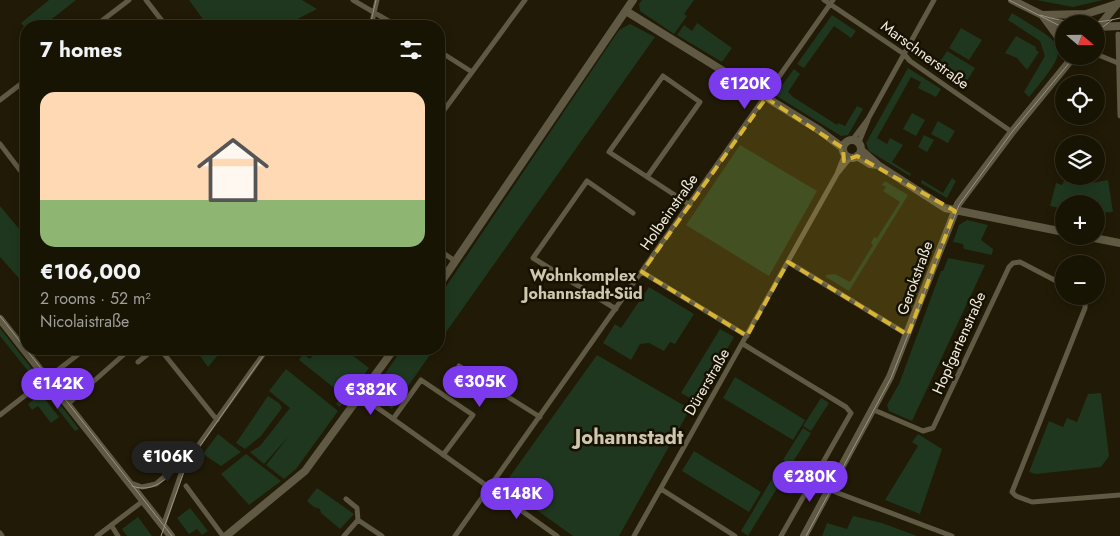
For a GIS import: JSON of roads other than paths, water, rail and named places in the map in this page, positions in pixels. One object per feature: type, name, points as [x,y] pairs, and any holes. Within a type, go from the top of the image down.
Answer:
[{"type":"street","points":[[103,20],[129,0]]},
{"type":"street","points":[[146,0],[161,20]]},
{"type":"street","points":[[353,0],[386,20]]},
{"type":"street","points":[[372,20],[377,0]]},
{"type":"street","points":[[445,109],[525,0]]},
{"type":"street","points":[[445,276],[633,0]]},
{"type":"street","name":"Marschnerstraße","points":[[824,0],[832,2],[904,54],[910,61],[1012,132]]},
{"type":"street","name":"Dürerstraße","points":[[634,536],[748,336],[934,0]]},
{"type":"street","points":[[1012,0],[1042,15],[1055,32]]},
{"type":"street","name":"Holbeinstraße","points":[[455,536],[832,2]]},
{"type":"street","points":[[1042,15],[1086,14],[1116,4]]},
{"type":"street","points":[[1105,18],[1116,4]]},
{"type":"street","points":[[626,11],[766,98],[852,148],[942,206],[955,211],[1055,230]]},
{"type":"street","points":[[1048,21],[1055,23]]},
{"type":"street","points":[[1105,28],[1118,29],[1120,116]]},
{"type":"street","points":[[445,56],[472,72]]},
{"type":"street","points":[[1105,58],[1118,64]]},
{"type":"street","name":"Gerokstraße","points":[[804,536],[809,532],[874,410],[908,335],[955,211],[964,195],[1012,132],[1066,66]]},
{"type":"street","points":[[647,177],[700,102],[663,76],[609,152],[647,177],[690,205]]},
{"type":"street","points":[[0,100],[20,85]]},
{"type":"street","points":[[0,144],[20,170]]},
{"type":"street","points":[[616,310],[533,258],[587,181],[633,213]]},
{"type":"street","points":[[1105,240],[1120,243]]},
{"type":"street","points":[[445,254],[455,261]]},
{"type":"street","points":[[788,262],[908,335]]},
{"type":"street","name":"Hopfgartenstraße","points":[[874,410],[923,431],[933,428],[1009,267],[1016,262],[1025,264],[1055,280]]},
{"type":"street","points":[[642,272],[748,336]]},
{"type":"street","points":[[1085,305],[1012,492],[1016,496],[1032,502],[1120,495]]},
{"type":"street","points":[[0,318],[20,344]]},
{"type":"street","name":"Dürerstraße","points":[[743,344],[846,407],[851,413],[781,536]]},
{"type":"street","points":[[29,355],[170,536]]},
{"type":"street","points":[[0,414],[77,355]]},
{"type":"street","points":[[68,404],[123,355]]},
{"type":"street","points":[[138,362],[147,355]]},
{"type":"street","points":[[165,355],[217,420]]},
{"type":"street","points":[[163,526],[182,471],[263,355]]},
{"type":"street","points":[[186,486],[225,536],[298,480],[390,355]]},
{"type":"street","points":[[459,366],[540,417]]},
{"type":"street","points":[[393,419],[422,380],[473,415],[443,455]]},
{"type":"street","points":[[361,396],[557,536]]},
{"type":"street","points":[[129,482],[142,487],[156,484],[195,450]]},
{"type":"street","points":[[661,489],[736,536]]},
{"type":"street","points":[[830,490],[952,536]]},
{"type":"street","points":[[344,536],[358,520],[357,508],[346,499]]},
{"type":"street","points":[[97,536],[143,501]]},
{"type":"street","points":[[358,520],[382,536]]},
{"type":"street","points":[[111,526],[118,536]]},
{"type":"tram line","points":[[371,20],[376,0]]},
{"type":"tram line","points":[[1009,0],[1055,23]]},
{"type":"tram line","points":[[1040,15],[1059,20],[1080,22],[1100,22],[1120,18]]},
{"type":"tram line","points":[[1105,25],[1112,20]]},
{"type":"tram line","points":[[806,536],[891,378],[959,205],[1012,132],[1068,65]]},
{"type":"tram line","points":[[0,316],[20,342]]},
{"type":"tram line","points":[[30,355],[172,536]]},
{"type":"tram line","points":[[161,536],[186,466],[264,355]]},
{"type":"tram line","points":[[132,486],[148,488],[162,482],[186,460]]},
{"type":"district","name":"Wohnkomplex Johannstadt-Süd","points":[[583,284]]},
{"type":"district","name":"Johannstadt","points":[[629,437]]}]
